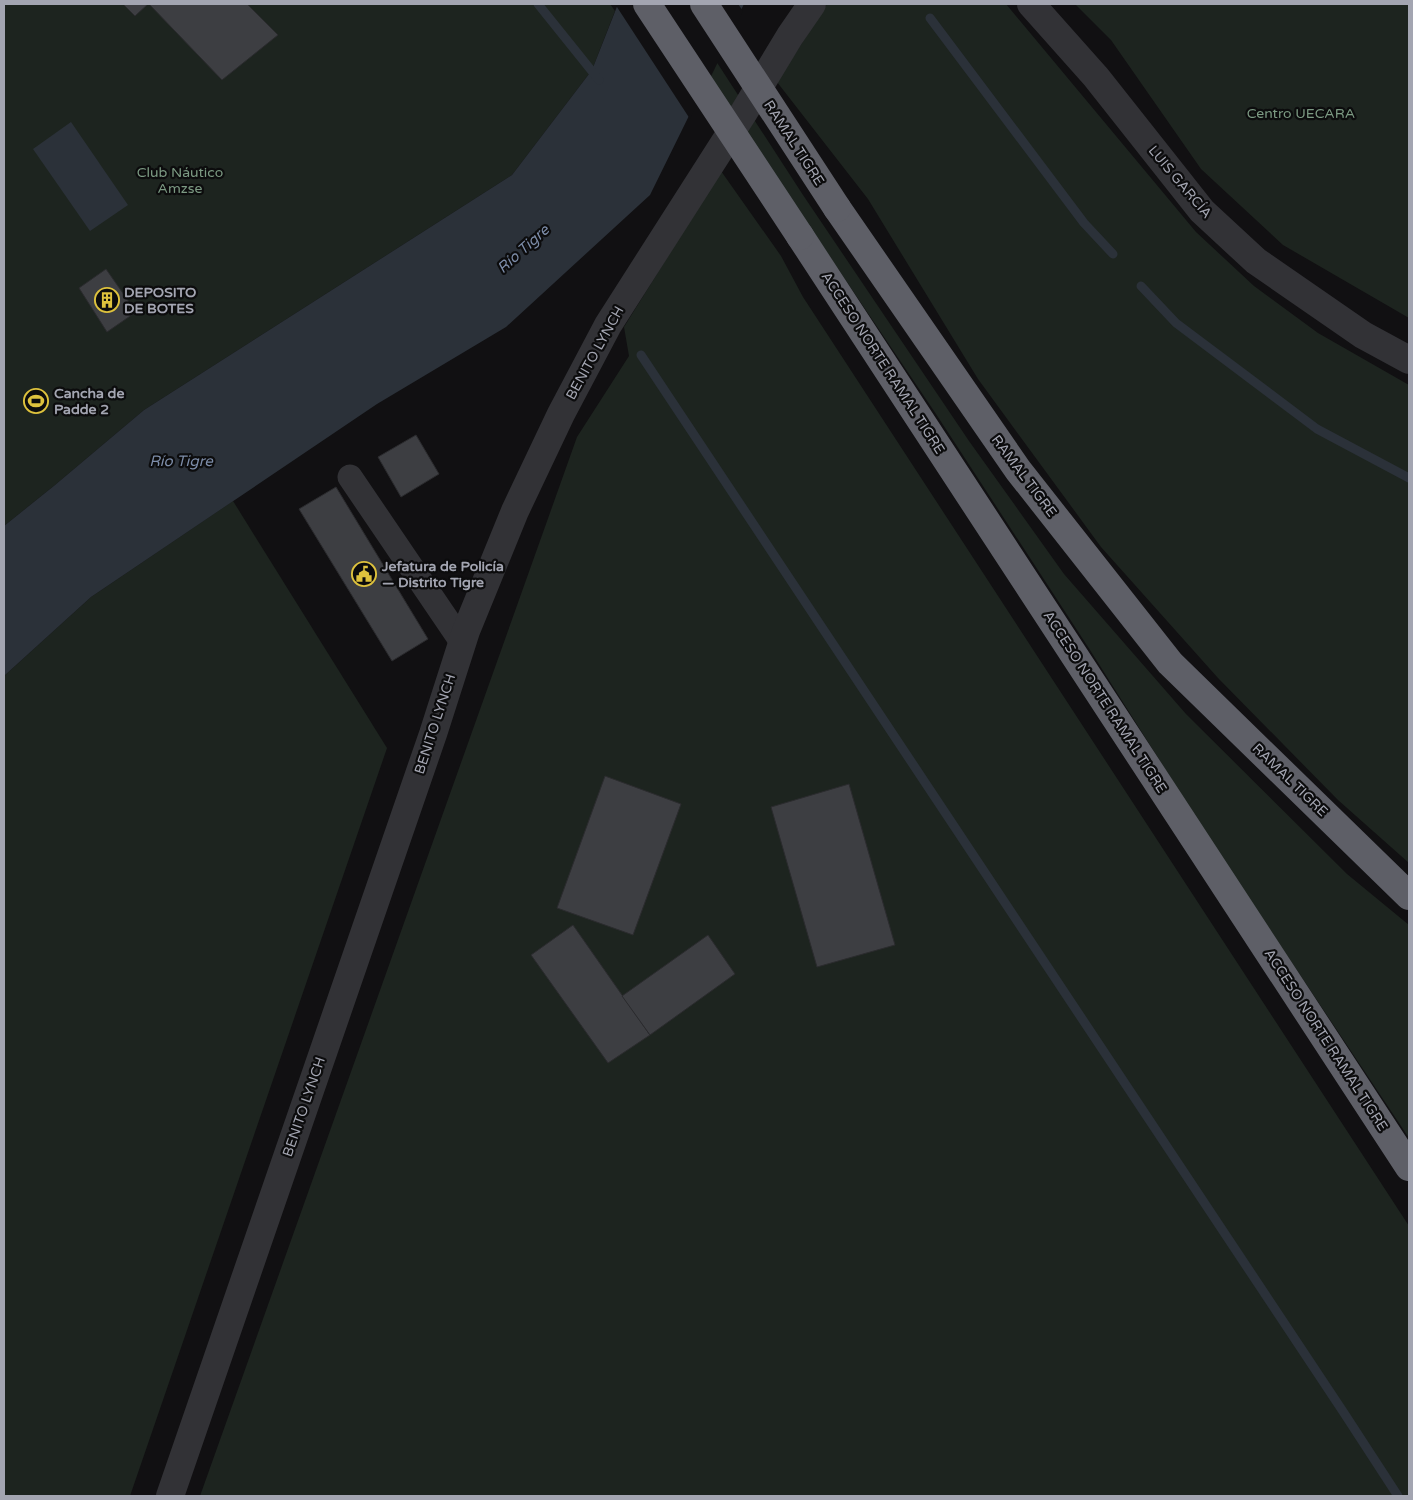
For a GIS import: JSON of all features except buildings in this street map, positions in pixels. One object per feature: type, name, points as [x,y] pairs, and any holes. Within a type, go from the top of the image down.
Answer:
[{"type":"highway","name":"ACCESO NORTE RAMAL TIGRE","points":[[647,4],[1409,1167]]},
{"type":"highway","name":"RAMAL TIGRE","points":[[704,4],[837,208],[1018,470],[1170,663],[1409,896]]},
{"type":"street","name":"BENITO LYNCH","points":[[170,1496],[433,734],[462,642],[515,511],[561,414],[608,325],[812,4]]},
{"type":"street","name":"LUIS GARCÍA","points":[[1031,4],[1096,77],[1202,211],[1256,262],[1363,335],[1409,360]]},
{"type":"street","points":[[350,477],[462,642]]},
{"type":"green space","name":"Club Náutico Amzse","points":[[4,4],[610,4],[615,11],[592,70],[512,175],[144,410],[4,526]]},
{"type":"green space","points":[[664,4],[679,4],[803,195],[969,441],[1064,574],[1186,714],[1347,874],[1409,925],[1409,1138],[1208,837],[1090,650],[936,414],[772,171]]},
{"type":"green space","points":[[827,4],[1006,4],[1196,232],[1254,286],[1318,333],[1409,385],[1409,863],[1338,800],[1218,678],[1101,547],[978,379],[868,199],[777,82]]},
{"type":"green space","name":"Centro UECARA","points":[[1075,4],[1409,4],[1409,318],[1283,245],[1201,169],[1111,40]]},
{"type":"green space","points":[[721,171],[781,256],[803,297],[1409,1226],[1409,1496],[200,1496],[577,437],[629,356],[624,327]]},
{"type":"green space","points":[[233,501],[387,748],[130,1496],[4,1496],[4,676],[91,597]]},
{"type":"water","name":"Río Tigre","points":[[618,4],[744,4],[650,195],[506,327],[377,404],[91,597],[4,676],[4,526],[144,410],[512,175],[592,70]]},
{"type":"water","points":[[71,122],[128,205],[90,231],[33,149]]},
{"type":"pier","points":[[615,4],[738,4],[743,11],[690,119]]},
{"type":"waterway","points":[[538,4],[599,80]]},
{"type":"waterway","points":[[930,18],[1084,223],[1113,254]]},
{"type":"waterway","points":[[1141,286],[1176,323],[1317,429],[1409,478]]},
{"type":"waterway","points":[[641,355],[1398,1496]]},
{"type":"place","name":"DEPOSITO DE BOTES","points":[[107,300]]},
{"type":"place","name":"Cancha de Padde 2","points":[[36,401]]},
{"type":"place","name":"Jefatura de Policía — Distrito Tigre","points":[[364,574]]}]
